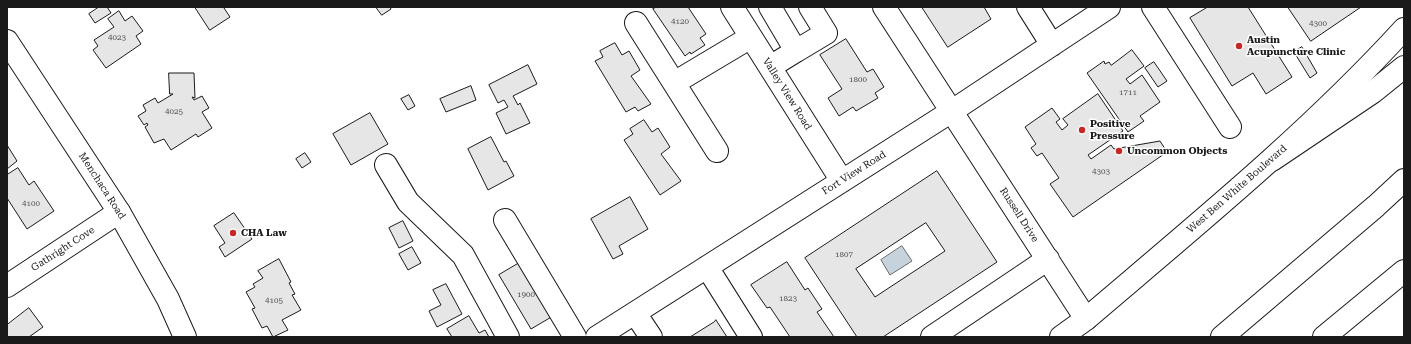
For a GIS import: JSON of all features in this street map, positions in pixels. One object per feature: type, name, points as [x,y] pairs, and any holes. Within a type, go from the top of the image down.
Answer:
[{"type":"main road","name":"Valley View Road","points":[[732,7],[842,181]]},
{"type":"main road","points":[[770,7],[796,52]]},
{"type":"main road","name":"Russell Drive","points":[[884,7],[1086,319]]},
{"type":"main road","points":[[1028,7],[1052,45]]},
{"type":"main road","name":"Fort View Road","points":[[598,337],[952,111],[1109,7]]},
{"type":"main road","points":[[1153,7],[1230,127]]},
{"type":"main road","points":[[770,67],[826,33],[812,8]]},
{"type":"main road","points":[[636,23],[717,151]]},
{"type":"main road","name":"West Ben White Boulevard","points":[[1061,337],[1086,319],[1272,160],[1404,29]]},
{"type":"main road","points":[[674,83],[751,37]]},
{"type":"main road","name":"Menchaca Road","points":[[7,41],[119,212],[168,299],[185,337]]},
{"type":"main road","points":[[1272,160],[1373,92],[1404,67]]},
{"type":"main road","points":[[386,165],[408,202],[462,255],[508,337]]},
{"type":"main road","points":[[1222,337],[1376,206],[1404,180]]},
{"type":"main road","name":"Gathright Cove","points":[[7,286],[119,212]]},
{"type":"main road","points":[[505,220],[574,337]]},
{"type":"main road","points":[[932,337],[1048,259]]},
{"type":"main road","points":[[707,267],[752,337]]},
{"type":"main road","points":[[1324,337],[1404,271]]},
{"type":"main road","points":[[635,313],[651,337]]},
{"type":"shaded area","points":[[902,246],[912,261],[890,275],[881,260]]},
{"type":"building","points":[[99,7],[107,7],[111,13],[95,23],[89,14]]},
{"type":"building","points":[[195,7],[226,7],[224,8],[230,17],[210,30]]},
{"type":"building","points":[[376,7],[390,7],[391,9],[382,15]]},
{"type":"building","points":[[657,7],[688,7],[706,34],[700,38],[705,45],[685,56],[653,9]]},
{"type":"building","points":[[922,7],[984,7],[991,19],[948,47]]},
{"type":"building","name":"Austin Acupuncture Clinic","points":[[1208,7],[1248,7],[1292,77],[1266,94],[1253,73],[1232,86],[1190,18]]},
{"type":"building","points":[[1288,7],[1361,7],[1311,41]]},
{"type":"building","points":[[119,11],[125,21],[132,16],[143,31],[136,36],[141,44],[106,68],[93,50],[98,46],[94,40],[114,27],[108,19]]},
{"type":"building","points":[[846,39],[867,72],[873,69],[884,87],[875,93],[878,98],[856,111],[853,107],[839,116],[828,98],[842,89],[820,55]]},
{"type":"building","points":[[615,43],[622,55],[629,51],[640,70],[631,76],[651,104],[638,111],[635,107],[626,112],[595,61],[603,57],[600,51]]},
{"type":"building","points":[[1302,47],[1317,73],[1310,78],[1294,52]]},
{"type":"building","points":[[1132,50],[1144,66],[1126,79],[1130,84],[1142,75],[1160,102],[1140,116],[1144,121],[1128,132],[1087,73],[1104,61],[1105,64],[1109,62],[1111,65]]},
{"type":"building","points":[[1154,62],[1167,81],[1158,87],[1145,68]]},
{"type":"building","points":[[528,65],[537,84],[513,96],[518,105],[520,103],[530,123],[506,134],[496,113],[508,107],[504,100],[498,103],[489,85]]},
{"type":"building","points":[[169,73],[194,73],[195,98],[192,97],[194,100],[202,96],[209,108],[202,112],[212,128],[198,137],[196,134],[171,150],[164,139],[154,143],[145,127],[148,125],[147,123],[144,125],[138,116],[146,111],[143,105],[155,98],[158,103],[173,94],[170,94]]},
{"type":"building","points":[[471,86],[476,100],[446,112],[440,99]]},
{"type":"building","points":[[1098,94],[1123,131],[1088,155],[1091,159],[1111,145],[1114,149],[1160,141],[1167,152],[1073,217],[1050,184],[1059,178],[1042,153],[1037,156],[1031,148],[1036,144],[1025,127],[1052,108],[1060,119],[1056,122],[1062,130],[1068,125],[1063,119]]},
{"type":"building","points":[[409,95],[415,106],[408,110],[401,99]]},
{"type":"building","points":[[370,113],[388,144],[351,165],[333,134]]},
{"type":"building","points":[[644,120],[652,132],[658,128],[670,147],[661,154],[681,181],[660,195],[624,140],[633,134],[630,129]]},
{"type":"building","points":[[491,137],[504,162],[506,161],[514,176],[488,190],[468,149]]},
{"type":"building","points":[[7,145],[17,161],[7,169]]},
{"type":"building","points":[[305,153],[311,162],[302,168],[296,159]]},
{"type":"building","points":[[18,168],[29,185],[34,181],[54,211],[27,229],[7,198],[7,175]]},
{"type":"building","points":[[937,171],[997,262],[883,337],[857,337],[805,258]],"holes":[[[926,223],[945,251],[875,297],[856,269]]]},
{"type":"building","points":[[630,197],[648,229],[619,246],[623,254],[613,259],[591,219]]},
{"type":"building","name":"CHA Law","points":[[234,213],[252,239],[225,257],[219,247],[225,243],[214,226]]},
{"type":"building","points":[[403,221],[413,241],[399,248],[389,228]]},
{"type":"building","points":[[412,247],[421,263],[408,270],[399,254]]},
{"type":"building","points":[[279,259],[291,282],[289,283],[295,294],[292,295],[301,310],[282,320],[288,330],[273,337],[267,326],[262,328],[252,309],[255,308],[246,292],[255,287],[253,284],[263,278],[258,271]]},
{"type":"building","points":[[521,262],[553,316],[531,329],[499,275]]},
{"type":"building","points":[[787,262],[805,290],[808,288],[822,309],[817,312],[834,337],[790,337],[770,307],[767,308],[751,285]]},
{"type":"building","points":[[446,284],[462,314],[437,327],[429,311],[441,305],[433,290]]},
{"type":"building","points":[[29,308],[43,327],[29,337],[7,337],[7,325]]},
{"type":"building","points":[[469,316],[479,333],[485,330],[489,337],[452,337],[447,329]]},
{"type":"building","points":[[716,320],[727,337],[690,337],[714,322]]},
{"type":"place","name":"Austin Acupuncture Clinic","points":[[1239,46]]},
{"type":"place","name":"Positive Pressure","points":[[1082,130]]},
{"type":"place","name":"Uncommon Objects","points":[[1119,151]]},
{"type":"place","name":"CHA Law","points":[[233,233]]}]
